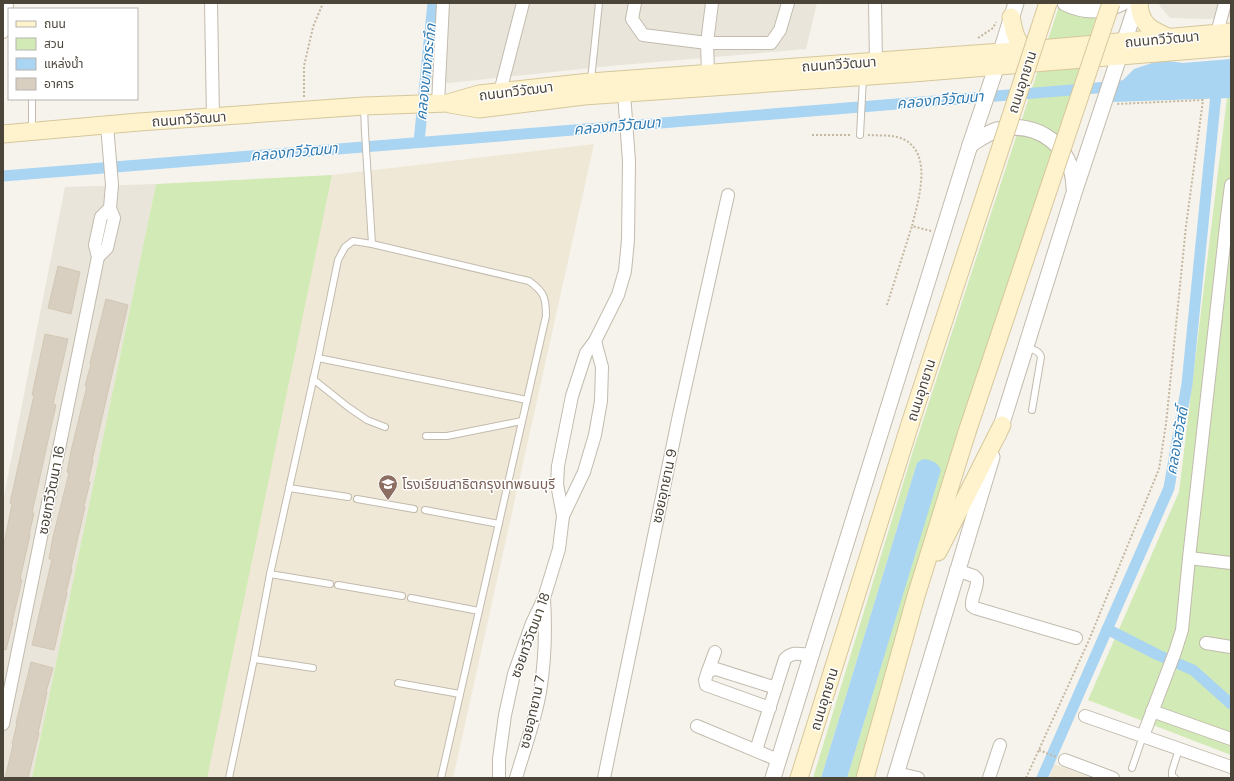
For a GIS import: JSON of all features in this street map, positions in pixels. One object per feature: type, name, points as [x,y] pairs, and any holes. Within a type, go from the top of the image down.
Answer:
[{"type":"main road","name":"ถนนอุทยาน","points":[[799,778],[910,424],[1048,3]]},
{"type":"main road","points":[[865,778],[916,596],[967,432],[1111,3]]},
{"type":"main road","points":[[1138,3],[1139,13],[1142,20],[1148,26],[1170,38]]},
{"type":"main road","points":[[1008,14],[1014,32],[1021,46],[1028,50]]},
{"type":"main road","name":"ถนนทวีวัฒนา","points":[[432,104],[479,94],[590,82],[708,73],[876,62],[997,64],[1028,50],[1120,54],[1170,38],[1224,33]]},
{"type":"main road","name":"ถนนทวีวัฒนา","points":[[3,134],[364,106],[432,104],[479,109],[584,96],[863,81],[997,64],[1231,47]]},
{"type":"main road","points":[[916,596],[1002,425]]},
{"type":"street","points":[[3,32],[7,3]]},
{"type":"street","points":[[211,3],[213,117]]},
{"type":"street","points":[[432,104],[443,3]]},
{"type":"street","points":[[500,92],[523,3]]},
{"type":"street","points":[[635,3],[632,19],[643,35],[707,43],[771,43],[780,30],[788,3]]},
{"type":"street","points":[[708,73],[707,43],[712,3]]},
{"type":"street","points":[[876,3],[876,62]]},
{"type":"street","points":[[1065,3],[1081,9],[1101,10],[1114,7],[1122,3]]},
{"type":"street","points":[[918,778],[895,775],[956,570],[1074,193],[1110,104],[1120,54],[1138,3]]},
{"type":"street","points":[[1224,33],[1227,4]]},
{"type":"street","name":"ถนนอุทยาน","points":[[773,778],[970,145],[997,64],[1008,14]]},
{"type":"street","name":"ซอยทวีวัฒนา 18","points":[[499,778],[499,759],[505,715],[514,674],[532,623],[544,598],[559,549],[563,516],[557,484],[558,466],[572,396],[586,353],[595,341],[618,295],[625,271],[628,240],[629,160],[624,93]]},
{"type":"street","name":"ซอยทวีวัฒนา 16","points":[[3,724],[98,257],[107,248],[114,218],[110,208],[112,184],[107,125]]},
{"type":"street","points":[[970,145],[996,130],[1016,127],[1032,130],[1052,139],[1070,163],[1074,178],[1074,193]]},
{"type":"street","points":[[1143,736],[1182,630],[1189,558],[1229,218],[1231,185]]},
{"type":"street","name":"ซอยอุทยาน 9","points":[[604,778],[679,415],[728,195]]},
{"type":"street","name":"ซอยทวีวัฒนา 18","points":[[563,516],[584,472],[595,435],[601,401],[602,367],[595,341]]},
{"type":"street","points":[[1189,558],[1231,563]]},
{"type":"street","points":[[956,570],[974,576],[977,579],[978,583],[971,602],[972,606],[975,608],[1076,638]]},
{"type":"street","name":"ซอยอุทยาน 7","points":[[516,778],[540,692],[545,648],[544,598]]},
{"type":"street","points":[[1206,643],[1231,647]]},
{"type":"street","points":[[715,652],[705,680],[706,685],[770,708]]},
{"type":"street","points":[[756,750],[785,659],[794,653],[811,655]]},
{"type":"street","points":[[708,670],[716,669],[776,688]]},
{"type":"street","points":[[1152,711],[1231,739]]},
{"type":"street","points":[[1085,716],[1231,767]]},
{"type":"street","points":[[697,726],[778,760]]},
{"type":"street","points":[[989,778],[1000,745]]},
{"type":"street","points":[[1065,760],[1113,778]]},
{"type":"lane","points":[[590,82],[599,3]]},
{"type":"lane","points":[[860,135],[863,81]]},
{"type":"lane","points":[[32,100],[32,131]]},
{"type":"lane","points":[[364,106],[364,132],[372,244]]},
{"type":"lane","points":[[229,778],[270,574],[338,260],[345,247],[353,241],[372,244],[529,281],[541,290],[546,302],[546,316],[441,778]]},
{"type":"lane","points":[[1026,347],[1038,352],[1041,357],[1032,410]]},
{"type":"lane","points":[[318,358],[527,400]]},
{"type":"lane","points":[[313,379],[348,408],[367,420],[385,427]]},
{"type":"lane","points":[[426,436],[447,436],[522,421]]},
{"type":"lane","points":[[289,488],[348,497]]},
{"type":"lane","points":[[356,499],[414,509]]},
{"type":"lane","points":[[425,510],[499,524]]},
{"type":"lane","points":[[270,574],[330,584]]},
{"type":"lane","points":[[338,585],[402,596]]},
{"type":"lane","points":[[411,598],[479,611]]},
{"type":"lane","points":[[254,658],[313,668]]},
{"type":"lane","points":[[398,683],[460,694]]},
{"type":"lane","points":[[1132,768],[1143,736]]},
{"type":"lane","points":[[1175,778],[1172,776],[1172,771],[1179,749]]},
{"type":"path","points":[[304,111],[304,66],[313,27],[323,3]]},
{"type":"path","points":[[978,38],[993,28],[1008,14]]},
{"type":"path","points":[[1026,778],[1089,640],[1159,469],[1166,424],[1186,226],[1203,100],[1110,104]]},
{"type":"path","points":[[812,135],[896,137],[906,140],[916,150],[922,167],[921,189],[912,226],[887,306]]},
{"type":"path","points":[[912,226],[942,235]]},
{"type":"path","points":[[1039,750],[1065,760]]},
{"type":"shaded area","points":[[439,3],[817,3],[806,49],[610,66],[430,85]]},
{"type":"shaded area","points":[[1160,3],[1231,3],[1231,17],[1206,19],[1170,18],[1159,5]]},
{"type":"shaded area","name":"โรงเรียนสาธิตกรุงเทพธนบุรี","points":[[594,144],[453,778],[203,778],[332,175]]},
{"type":"shaded area","points":[[156,184],[32,778],[3,778],[3,501],[65,187]]},
{"type":"shaded area","points":[[1054,764],[1092,778],[1049,778]]},
{"type":"green space","points":[[1060,3],[1101,3],[950,462],[856,778],[847,778],[940,470],[917,463],[821,778],[813,778],[913,451]]},
{"type":"green space","points":[[1227,98],[1231,98],[1231,755],[1088,700],[1179,492]]},
{"type":"green space","points":[[332,175],[207,778],[32,778],[156,184]]},
{"type":"water","points":[[1231,59],[1231,98],[1112,102],[1120,83],[1134,69],[1161,60],[1183,63]]},
{"type":"water","points":[[925,459],[934,462],[941,470],[847,778],[821,778],[917,463]]},
{"type":"building","points":[[58,266],[80,272],[71,314],[48,308]]},
{"type":"building","points":[[106,299],[128,305],[92,461],[85,507],[54,650],[32,645],[52,559],[49,559],[69,473],[67,472],[71,451],[87,386],[85,386],[90,363]]},
{"type":"building","points":[[45,334],[68,339],[53,404],[56,405],[32,513],[34,513],[20,579],[22,580],[6,650],[3,649],[3,549],[12,504],[10,503],[34,395],[32,395]]},
{"type":"building","points":[[31,662],[53,668],[46,692],[39,733],[28,778],[5,778],[13,745],[16,723]]},
{"type":"waterway","name":"คลองบางกระทึก","points":[[419,142],[433,3]]},
{"type":"waterway","name":"คลองสวัสดิ์","points":[[1042,778],[1169,488],[1187,384],[1217,84]]},
{"type":"waterway","name":"คลองทวีวัฒนา","points":[[3,176],[1133,85]]},
{"type":"waterway","points":[[1107,629],[1158,655],[1193,670],[1231,704]]},
{"type":"place","name":"โรงเรียนสาธิตกรุงเทพธนบุรี","points":[[388,501]]}]
